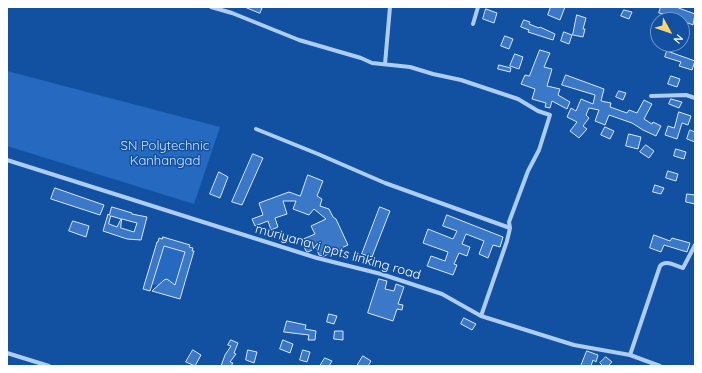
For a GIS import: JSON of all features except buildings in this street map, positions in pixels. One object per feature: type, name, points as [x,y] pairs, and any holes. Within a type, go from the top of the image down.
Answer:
[{"type":"street","points":[[211,7],[232,13],[299,40],[372,62],[410,67],[461,80],[518,99],[538,111],[550,116],[539,150],[531,166],[509,222],[510,228],[507,241],[481,316]]},
{"type":"street","points":[[385,64],[390,7]]},
{"type":"street","points":[[473,24],[478,7]]},
{"type":"street","points":[[651,96],[686,95],[695,98]]},
{"type":"street","points":[[256,129],[385,183],[510,228]]},
{"type":"street","name":"muriyanavi ppts linking road","points":[[7,160],[310,255],[381,274],[442,294],[481,316],[574,345],[630,355],[660,366]]},
{"type":"street","points":[[630,355],[660,266],[664,262],[667,262],[682,268],[695,245]]},
{"type":"street","points":[[7,353],[49,366]]},
{"type":"green space","name":"SN Polytechnic Kanhangad","points":[[7,71],[220,127],[194,204],[7,146]]},
{"type":"green space","points":[[164,245],[185,252],[173,289],[170,281],[167,279],[161,282],[160,286],[152,284]]}]
